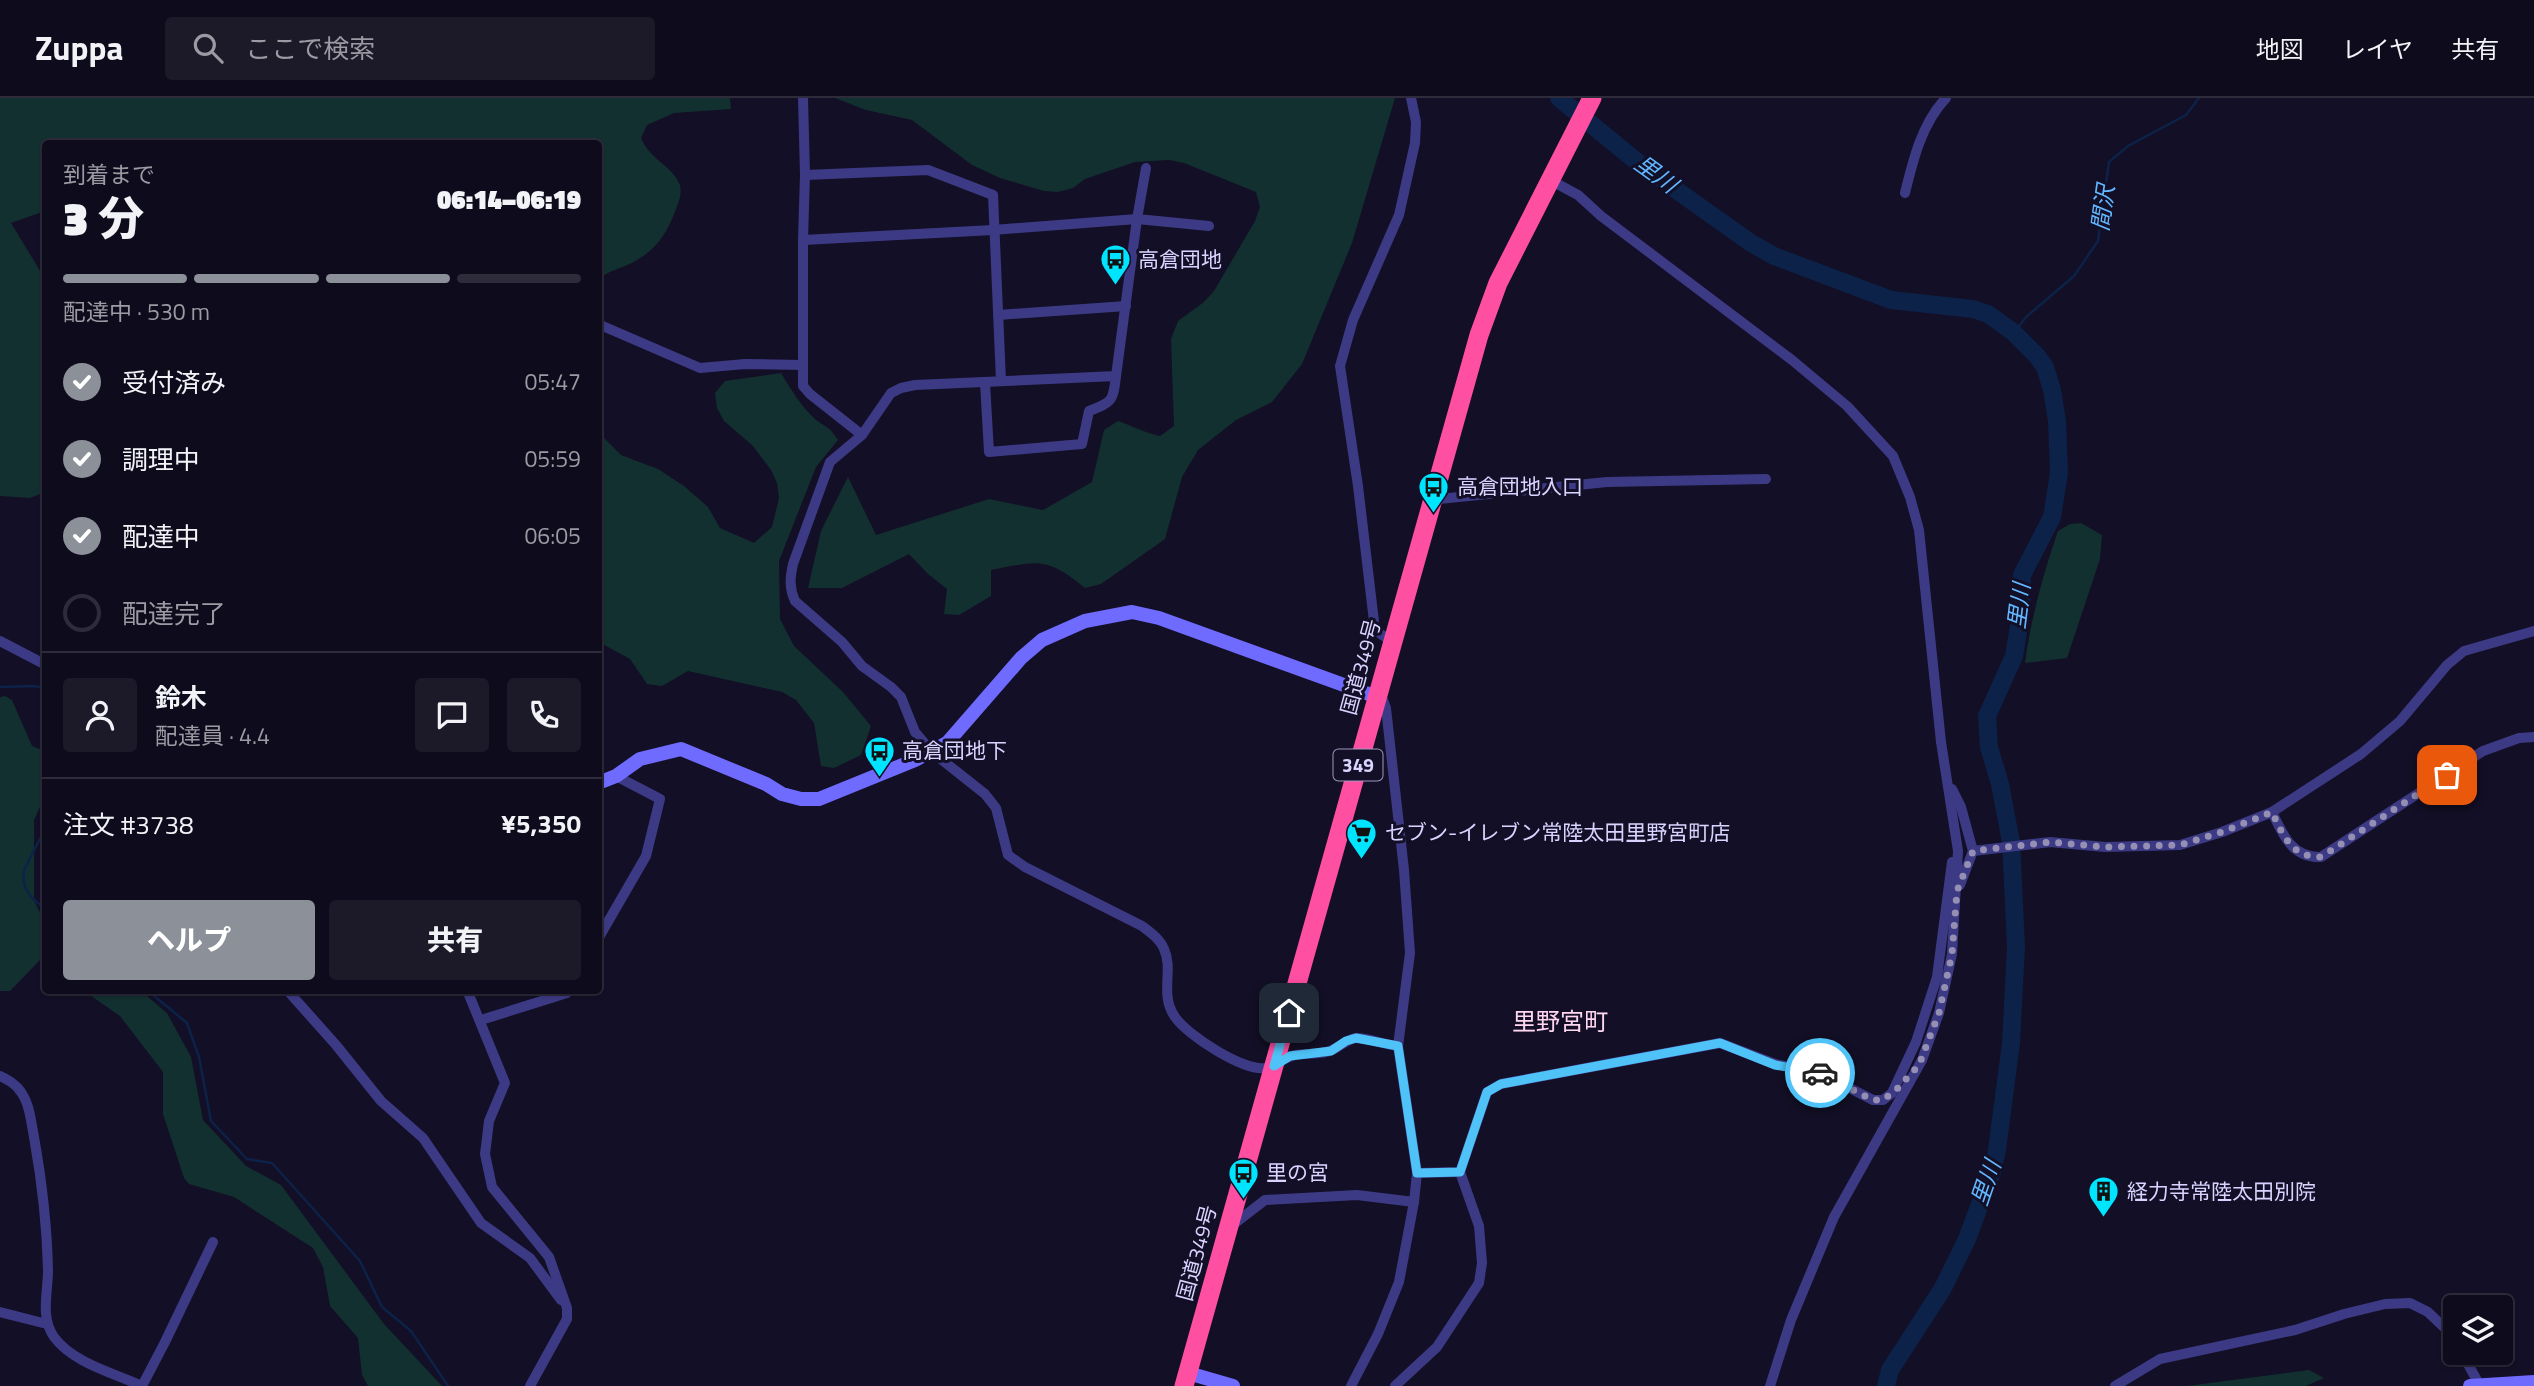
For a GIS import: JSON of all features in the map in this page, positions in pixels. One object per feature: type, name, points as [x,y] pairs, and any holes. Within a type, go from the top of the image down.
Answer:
[{"type":"highway","name":"国道349号","points":[[1186,1379],[1489,303],[1592,98]]},
{"type":"street","points":[[803,98],[803,386],[862,435]]},
{"type":"street","points":[[1392,642],[1375,630],[1340,366],[1353,320],[1402,204],[1415,143],[1416,122],[1411,98]]},
{"type":"street","points":[[1905,193],[1922,137],[1946,98]]},
{"type":"street","points":[[985,383],[989,452],[1082,444],[1089,411],[1110,403],[1114,396],[1146,168]]},
{"type":"street","points":[[805,175],[928,170],[993,195],[1001,381]]},
{"type":"street","points":[[1553,174],[1601,216],[1792,360],[1847,406],[1893,456],[1910,497],[1919,530],[1947,780],[1957,845],[1957,891],[1952,954],[1945,988],[1919,1065],[1834,1217],[1791,1320],[1770,1386]]},
{"type":"street","points":[[803,240],[1138,219],[1209,226]]},
{"type":"street","points":[[998,315],[1126,306]]},
{"type":"street","points":[[602,326],[700,368],[745,364],[803,365]]},
{"type":"street","points":[[1116,376],[915,385],[891,393],[862,435],[830,461],[793,564],[791,592],[796,601],[842,642],[862,666],[901,697],[915,732],[932,752],[985,794],[996,808],[1008,855],[1025,867],[1142,926],[1156,937],[1167,959],[1165,990],[1173,1016],[1187,1031],[1237,1061],[1263,1069],[1290,1056],[1331,1051],[1356,1038],[1398,1046]]},
{"type":"street","points":[[1433,496],[1439,499],[1607,482],[1766,479]]},
{"type":"street","points":[[602,781],[616,776],[640,759],[681,749],[766,784],[782,794],[801,799],[819,799],[932,752],[947,743],[1021,658],[1042,639],[1085,621],[1132,612],[1159,618],[1383,700],[1405,870],[1410,953],[1398,1046],[1417,1173],[1399,1282],[1378,1334],[1351,1386]]},
{"type":"street","points":[[1977,851],[2050,842],[2105,847],[2180,845],[2222,832],[2272,812],[2361,754],[2400,721],[2446,665],[2465,651],[2534,631]]},
{"type":"street","points":[[0,642],[42,663]]},
{"type":"street","points":[[2272,812],[2285,838],[2296,849],[2308,858],[2321,857],[2483,751],[2519,738],[2534,737]]},
{"type":"street","points":[[602,932],[646,856],[660,799],[616,776]]},
{"type":"street","points":[[1947,780],[1961,807],[1977,851],[1957,891]]},
{"type":"street","points":[[1892,1093],[1916,1042],[1937,977],[1948,887],[1957,845]]},
{"type":"street","points":[[291,994],[336,1045],[380,1101],[423,1138],[481,1223],[530,1258],[567,1308]]},
{"type":"street","points":[[469,994],[505,1083],[489,1121],[485,1154],[492,1187],[549,1256],[567,1308],[567,1319],[530,1386]]},
{"type":"street","points":[[481,1020],[564,994]]},
{"type":"street","points":[[1395,1386],[1437,1347],[1479,1283],[1482,1263],[1479,1226],[1460,1172],[1487,1092],[1501,1084],[1720,1043],[1775,1065],[1820,1073],[1873,1100],[1883,1100],[1919,1065]]},
{"type":"street","points":[[0,1076],[20,1090],[28,1105],[43,1186],[47,1230],[47,1324],[56,1339],[79,1358],[142,1386],[212,1242]]},
{"type":"street","points":[[1417,1173],[1460,1172]]},
{"type":"street","points":[[1227,1228],[1265,1200],[1357,1195],[1414,1202]]},
{"type":"street","points":[[2115,1386],[2160,1359],[2295,1331],[2344,1314],[2385,1304],[2410,1303],[2428,1312],[2443,1329]]},
{"type":"street","points":[[0,1312],[47,1324]]},
{"type":"street","points":[[2469,1365],[2480,1386]]},
{"type":"street","points":[[1186,1379],[1233,1386]]},
{"type":"street","points":[[2470,1386],[2534,1382]]},
{"type":"green space","points":[[0,98],[730,98],[731,109],[674,113],[647,125],[641,138],[645,146],[671,171],[679,183],[681,193],[666,232],[651,250],[632,263],[602,277],[602,140],[42,140],[42,212],[11,223],[42,274],[42,493],[30,498],[0,496]]},
{"type":"green space","points":[[835,98],[1395,98],[1352,243],[1302,364],[1272,402],[1236,420],[1198,450],[1182,477],[1165,539],[1101,584],[1085,588],[1060,570],[1041,564],[1031,563],[991,570],[991,596],[959,615],[944,614],[947,589],[909,554],[842,588],[808,588],[821,531],[848,477],[876,535],[989,499],[1043,510],[1092,482],[1104,430],[1118,421],[1160,436],[1174,426],[1171,339],[1178,321],[1214,291],[1255,221],[1260,207],[1256,192],[1184,163],[1169,160],[1135,162],[1085,179],[1073,188],[1058,192],[1044,191],[1000,178],[972,165],[912,120],[866,110]]},
{"type":"green space","points":[[781,373],[804,408],[838,440],[816,467],[779,561],[780,619],[794,646],[843,692],[871,726],[861,755],[834,768],[821,766],[814,723],[796,700],[782,692],[688,671],[662,686],[647,684],[630,659],[602,644],[602,436],[621,455],[658,469],[684,486],[708,507],[720,528],[754,543],[772,527],[779,498],[777,483],[753,446],[724,421],[717,408],[715,393],[725,381]]},
{"type":"green space","points":[[2081,523],[2102,535],[2100,559],[2067,658],[2025,663],[2038,596],[2058,531],[2070,524]]},
{"type":"green space","points":[[5,696],[12,700],[32,746],[42,750],[42,803],[34,820],[34,901],[42,916],[42,961],[40,960],[10,991],[0,991],[0,697]]},
{"type":"green space","points":[[88,994],[145,994],[167,1013],[191,1057],[203,1120],[246,1166],[281,1185],[384,1324],[442,1386],[368,1386],[362,1375],[358,1338],[330,1306],[323,1267],[313,1248],[234,1197],[189,1184],[184,1178],[163,1114],[163,1072],[120,1016]]},
{"type":"green space","points":[[2309,1370],[2324,1378],[2306,1386],[2187,1386]]},
{"type":"waterway","name":"里川","points":[[1559,98],[1641,165],[1751,243],[1774,256],[1891,300],[1973,309],[1988,314],[2013,332],[2037,356],[2045,367],[2052,390],[2057,421],[2059,473],[2052,517],[2022,575],[2021,614],[2014,656],[1987,716],[1989,747],[2000,784],[2011,842],[2016,947],[2011,1043],[1997,1150],[1992,1172],[1967,1239],[1943,1288],[1890,1370],[1886,1386]]},
{"type":"waterway","name":"間沢","points":[[2014,333],[2026,317],[2074,276],[2098,241],[2109,162],[2128,146],[2186,115],[2199,98]]},
{"type":"waterway","points":[[0,687],[42,687]]},
{"type":"waterway","points":[[42,835],[23,877],[28,893],[42,907]]},
{"type":"waterway","points":[[152,994],[187,1023],[199,1057],[211,1121],[247,1159],[272,1163],[360,1261],[382,1307],[411,1331],[448,1386]]},
{"type":"way so far","points":[[1820,1073],[1873,1100],[1883,1100],[1919,1065],[1939,1013],[1952,954],[1957,891],[1973,851],[2050,842],[2105,847],[2180,845],[2272,812],[2285,838],[2296,849],[2308,858],[2321,857],[2447,775]]},
{"type":"place","name":"高倉団地","points":[[1115,287]]},
{"type":"place","name":"高倉団地入口","points":[[1434,514]]},
{"type":"place","name":"高倉団地下","points":[[879,778]]},
{"type":"place","name":"セブン-イレブン常陸太田里野宮町店","points":[[1362,860]]},
{"type":"place","name":"里の宮","points":[[1243,1200]]},
{"type":"place","name":"経力寺常陸太田別院","points":[[2104,1219]]},
{"type":"district","name":"里野宮町","points":[[1560,1022]]},
{"type":"route","points":[[1289,1013],[1274,1066],[1290,1056],[1331,1051],[1356,1038],[1398,1046],[1417,1173],[1460,1172],[1487,1092],[1501,1084],[1720,1043],[1775,1065],[1820,1073]]}]
